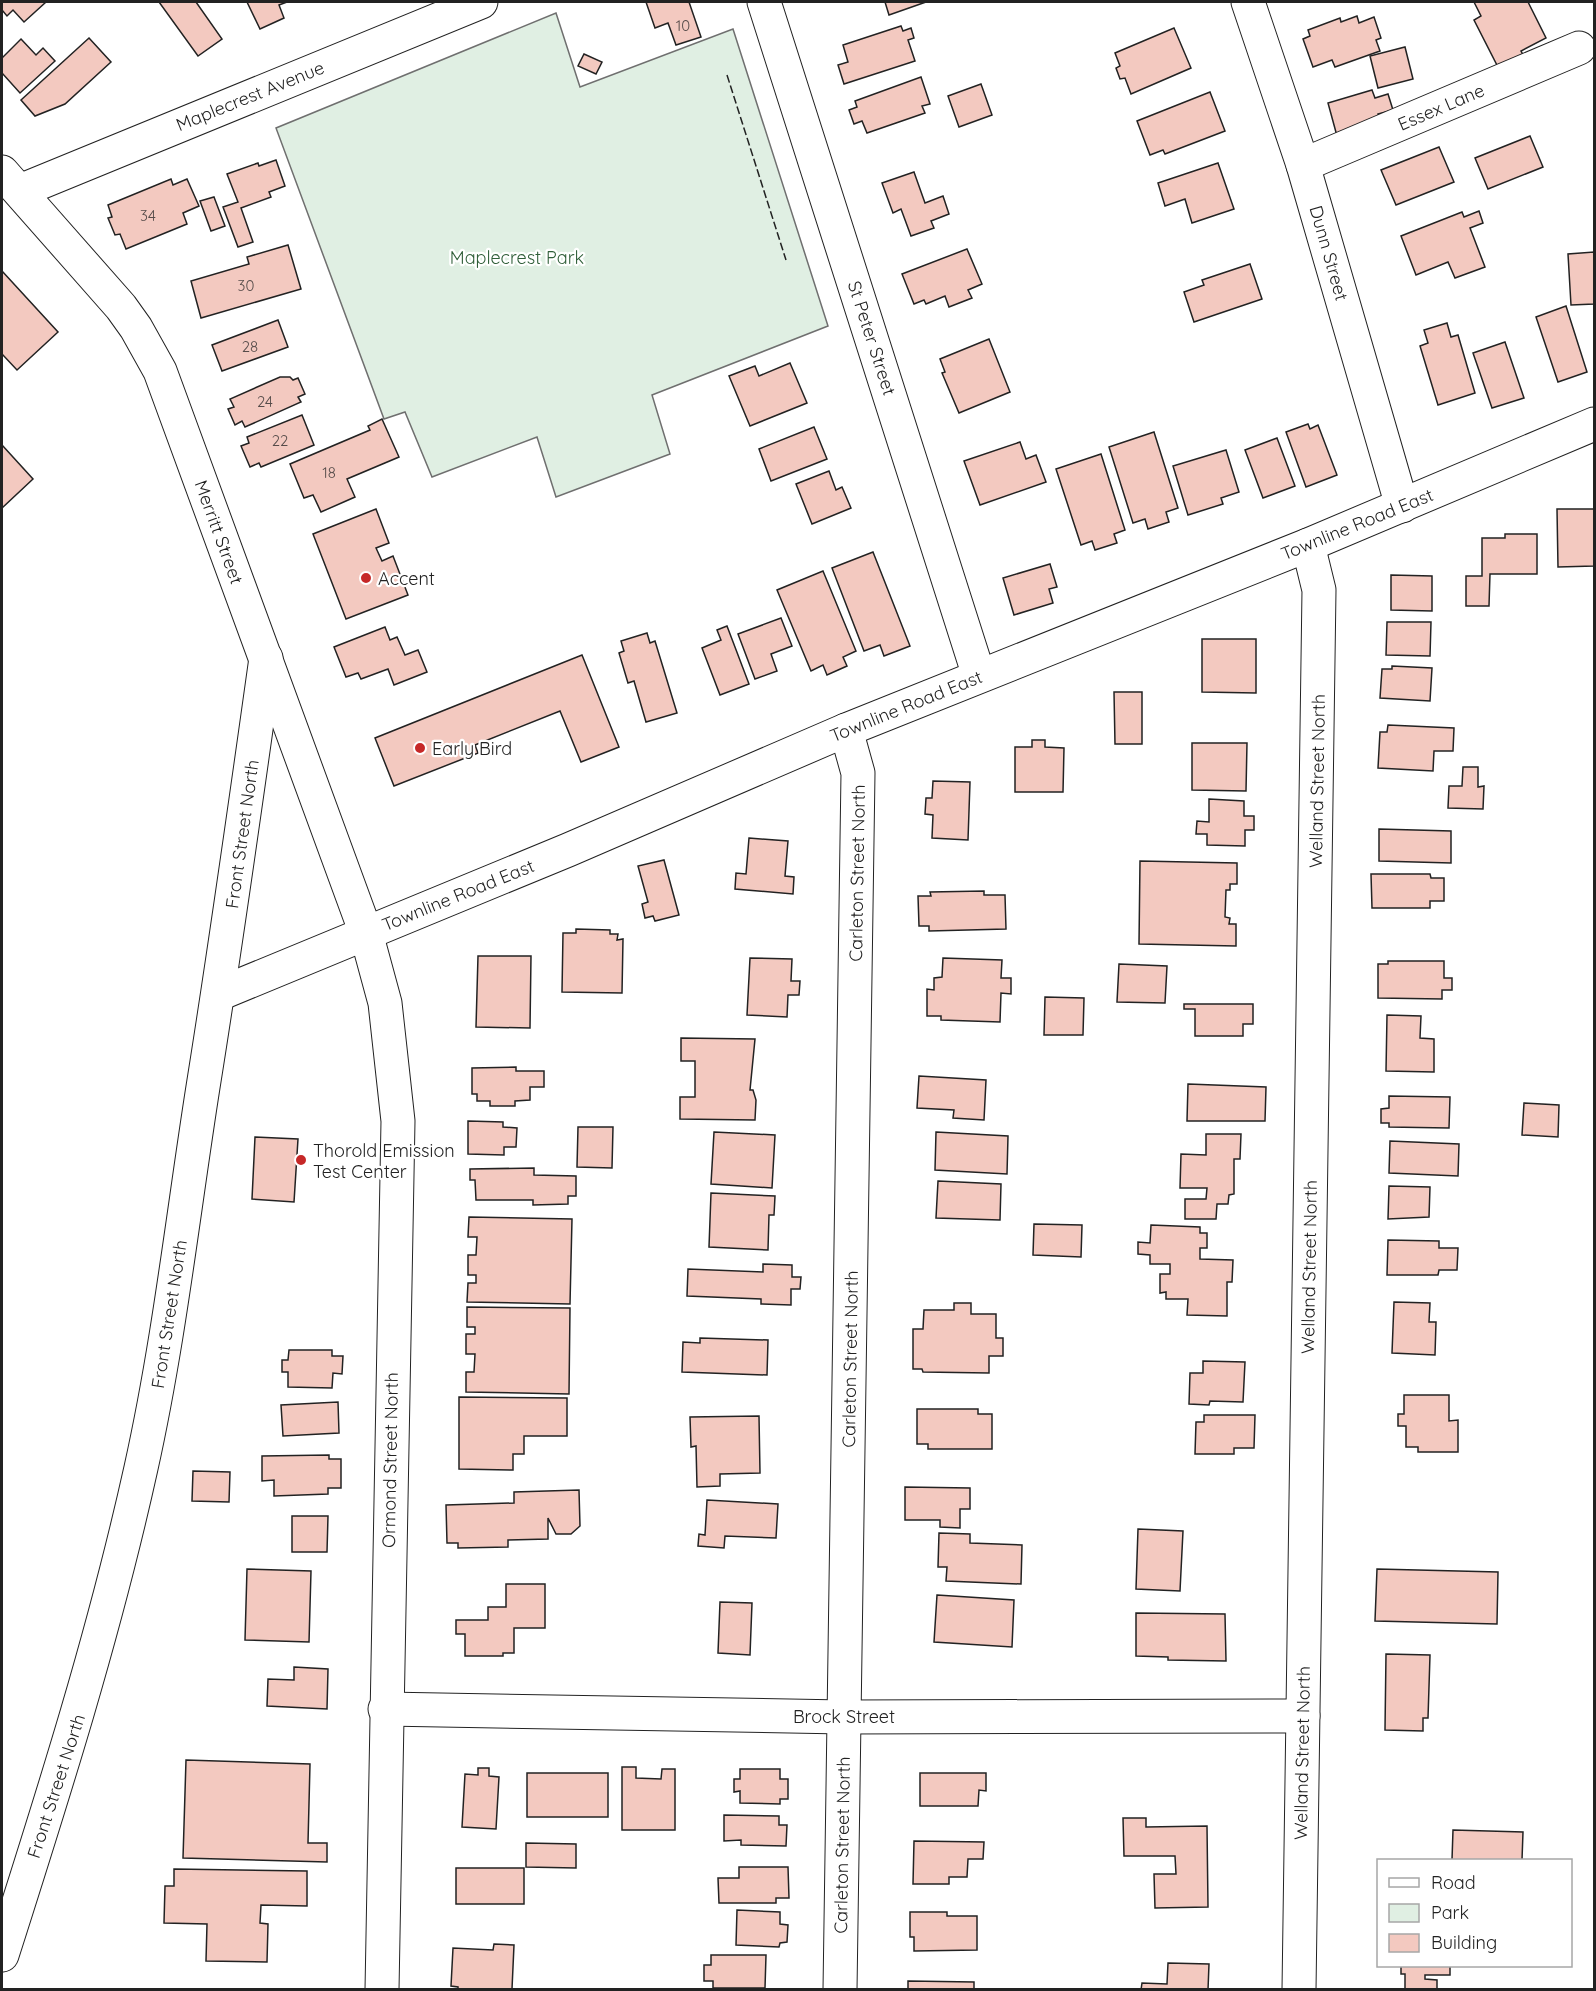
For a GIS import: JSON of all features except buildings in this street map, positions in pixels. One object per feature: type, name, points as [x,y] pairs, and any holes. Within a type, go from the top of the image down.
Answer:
[{"type":"street","name":"Maplecrest Avenue","points":[[11,182],[481,2]]},
{"type":"street","name":"St Peter Street","points":[[764,2],[979,676]]},
{"type":"street","name":"Dunn Street","points":[[1248,2],[1303,165],[1402,506]]},
{"type":"street","name":"Essex Lane","points":[[1303,165],[1579,48]]},
{"type":"street","name":"Merritt Street","points":[[11,182],[108,291],[148,347],[167,389],[366,933]]},
{"type":"street","name":"Townline Road East","points":[[219,994],[568,850],[846,730],[1308,545],[1594,424]]},
{"type":"street","name":"Welland Street North","points":[[1299,1989],[1319,590],[1308,545]]},
{"type":"street","name":"Front Street North","points":[[2,1955],[74,1730],[139,1476],[159,1375],[219,994],[266,658]]},
{"type":"street","name":"Carleton Street North","points":[[840,1989],[858,773],[846,730]]},
{"type":"street","name":"Ormond Street North","points":[[366,933],[385,1003],[398,1121],[385,1708],[382,1989]]},
{"type":"street","name":"Brock Street","points":[[385,1708],[844,1717],[1303,1716]]},
{"type":"green space","name":"Maplecrest Park","points":[[556,13],[580,87],[733,29],[828,326],[652,395],[670,454],[556,497],[537,437],[432,477],[405,412],[384,419],[276,128]]},
{"type":"fence","points":[[727,75],[786,260]]},
{"type":"place","name":"Accent","points":[[366,578]]},
{"type":"place","name":"Early Bird","points":[[420,748]]},
{"type":"place","name":"Thorold Emission Test Center","points":[[301,1160]]}]
